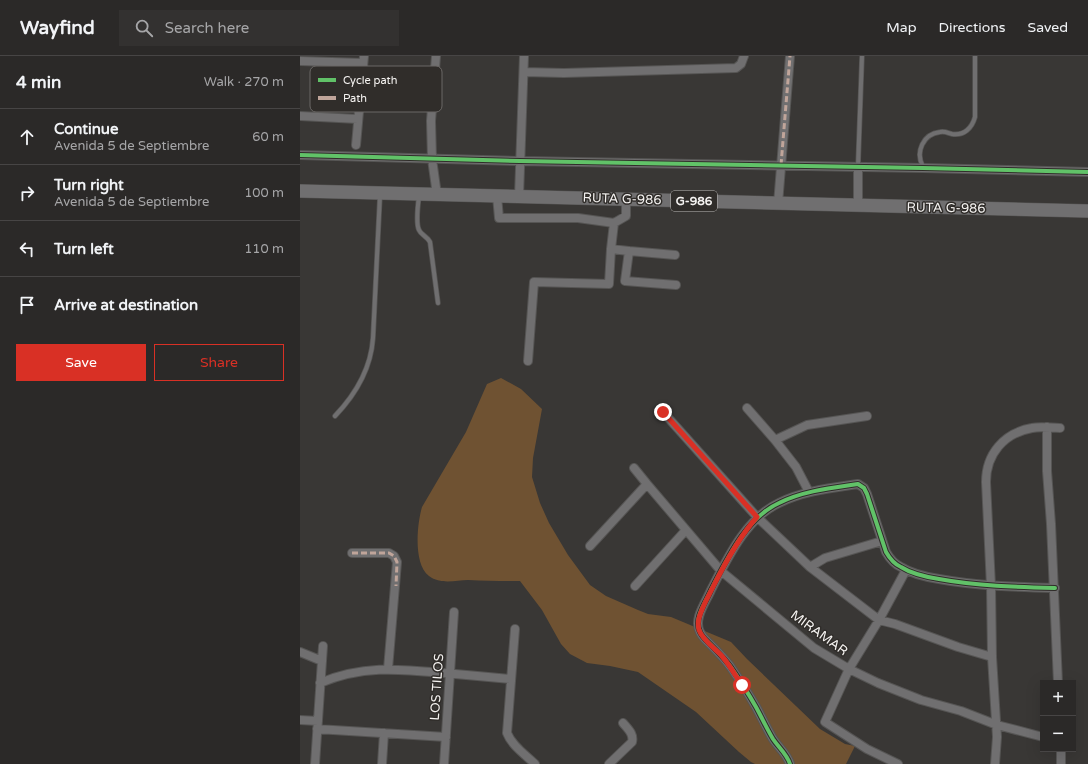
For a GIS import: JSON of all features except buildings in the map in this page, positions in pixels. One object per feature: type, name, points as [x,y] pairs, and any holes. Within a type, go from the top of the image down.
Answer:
[{"type":"main road","name":"RUTA G-986","points":[[300,191],[1088,211]]},
{"type":"street","points":[[435,66],[436,56]]},
{"type":"street","points":[[518,196],[524,56]]},
{"type":"street","points":[[524,72],[564,73],[736,68],[743,62],[744,56]]},
{"type":"street","points":[[778,204],[790,56]]},
{"type":"street","points":[[300,61],[364,60]]},
{"type":"street","points":[[356,145],[359,112]]},
{"type":"street","points":[[431,112],[432,158],[437,194]]},
{"type":"street","points":[[300,116],[358,119]]},
{"type":"street","points":[[300,155],[520,161],[1088,172]]},
{"type":"street","points":[[858,167],[858,206]]},
{"type":"street","points":[[497,196],[499,218],[578,218],[614,223],[626,216],[626,199]]},
{"type":"street","points":[[528,361],[534,282],[609,284],[614,223]]},
{"type":"street","points":[[611,249],[675,255]]},
{"type":"street","points":[[628,251],[625,281],[676,285]]},
{"type":"street","points":[[747,408],[796,467],[809,492]]},
{"type":"street","points":[[663,412],[757,517],[810,567],[879,620],[992,657]]},
{"type":"street","points":[[775,440],[807,426],[867,416]]},
{"type":"street","points":[[1047,427],[1047,471],[1058,680]]},
{"type":"street","points":[[995,764],[997,749],[997,725],[992,657],[991,586],[986,482],[987,466],[997,448],[1018,432],[1031,428],[1060,428]]},
{"type":"street","name":"MIRAMAR","points":[[634,468],[721,571],[814,648],[849,670],[921,700],[961,711],[997,725],[1040,737]]},
{"type":"street","points":[[590,546],[647,484]]},
{"type":"street","points":[[790,764],[786,755],[773,739],[756,707],[730,667],[702,636],[698,628],[698,618],[721,571],[739,541],[757,517],[765,511],[778,503],[809,492],[858,484],[864,488],[867,494],[882,541],[889,557],[896,564],[906,570],[934,578],[956,582],[991,586],[1054,588]]},
{"type":"street","points":[[635,586],[686,530]]},
{"type":"street","points":[[810,567],[825,558],[882,541]]},
{"type":"street","points":[[352,553],[389,553],[394,556],[397,562],[388,669]]},
{"type":"street","points":[[898,764],[867,749],[825,722],[849,670],[879,620],[906,570]]},
{"type":"street","name":"LOS TILOS","points":[[444,764],[454,612]]},
{"type":"street","points":[[515,629],[508,733],[509,738],[514,745],[535,764]]},
{"type":"street","points":[[315,764],[323,646]]},
{"type":"street","points":[[300,652],[322,661]]},
{"type":"street","points":[[320,684],[355,672],[377,669],[413,670],[511,679]]},
{"type":"street","points":[[300,720],[318,725],[384,733],[446,737]]},
{"type":"street","points":[[609,764],[632,742],[632,734],[623,723]]},
{"type":"street","points":[[382,764],[384,733]]},
{"type":"street","points":[[1061,752],[1061,764]]},
{"type":"lane","points":[[858,167],[862,56]]},
{"type":"lane","points":[[923,168],[919,158],[919,153],[922,144],[928,137],[932,134],[941,132],[960,134],[968,130],[974,122],[975,56]]},
{"type":"lane","points":[[335,416],[350,399],[362,379],[369,363],[373,348],[380,193]]},
{"type":"lane","points":[[419,194],[418,227],[420,233],[427,237],[430,242],[438,303]]},
{"type":"shaded area","points":[[501,378],[521,389],[542,409],[533,458],[532,477],[540,503],[549,523],[568,555],[590,585],[606,596],[638,610],[648,614],[671,617],[731,642],[820,729],[845,744],[855,746],[846,764],[755,764],[739,752],[696,712],[638,672],[587,663],[570,654],[561,644],[542,610],[520,581],[443,581],[429,576],[420,563],[418,553],[418,533],[422,507],[466,432],[487,384]]},
{"type":"marked path","points":[[781,165],[790,56]]},
{"type":"marked path","points":[[352,553],[389,553],[394,556],[397,562],[396,586]]},
{"type":"cycle path","points":[[300,155],[520,161],[1088,172]]},
{"type":"cycle path","points":[[790,764],[785,754],[773,739],[747,691],[737,676],[725,660],[703,637],[698,627],[701,611],[731,553],[747,529],[767,510],[788,499],[817,490],[858,484],[864,488],[867,494],[886,552],[894,563],[899,566],[914,573],[953,581],[1011,587],[1055,588]]},
{"type":"route","points":[[663,412],[757,517],[739,541],[721,571],[698,618],[698,628],[702,636],[730,667],[742,685]]}]
